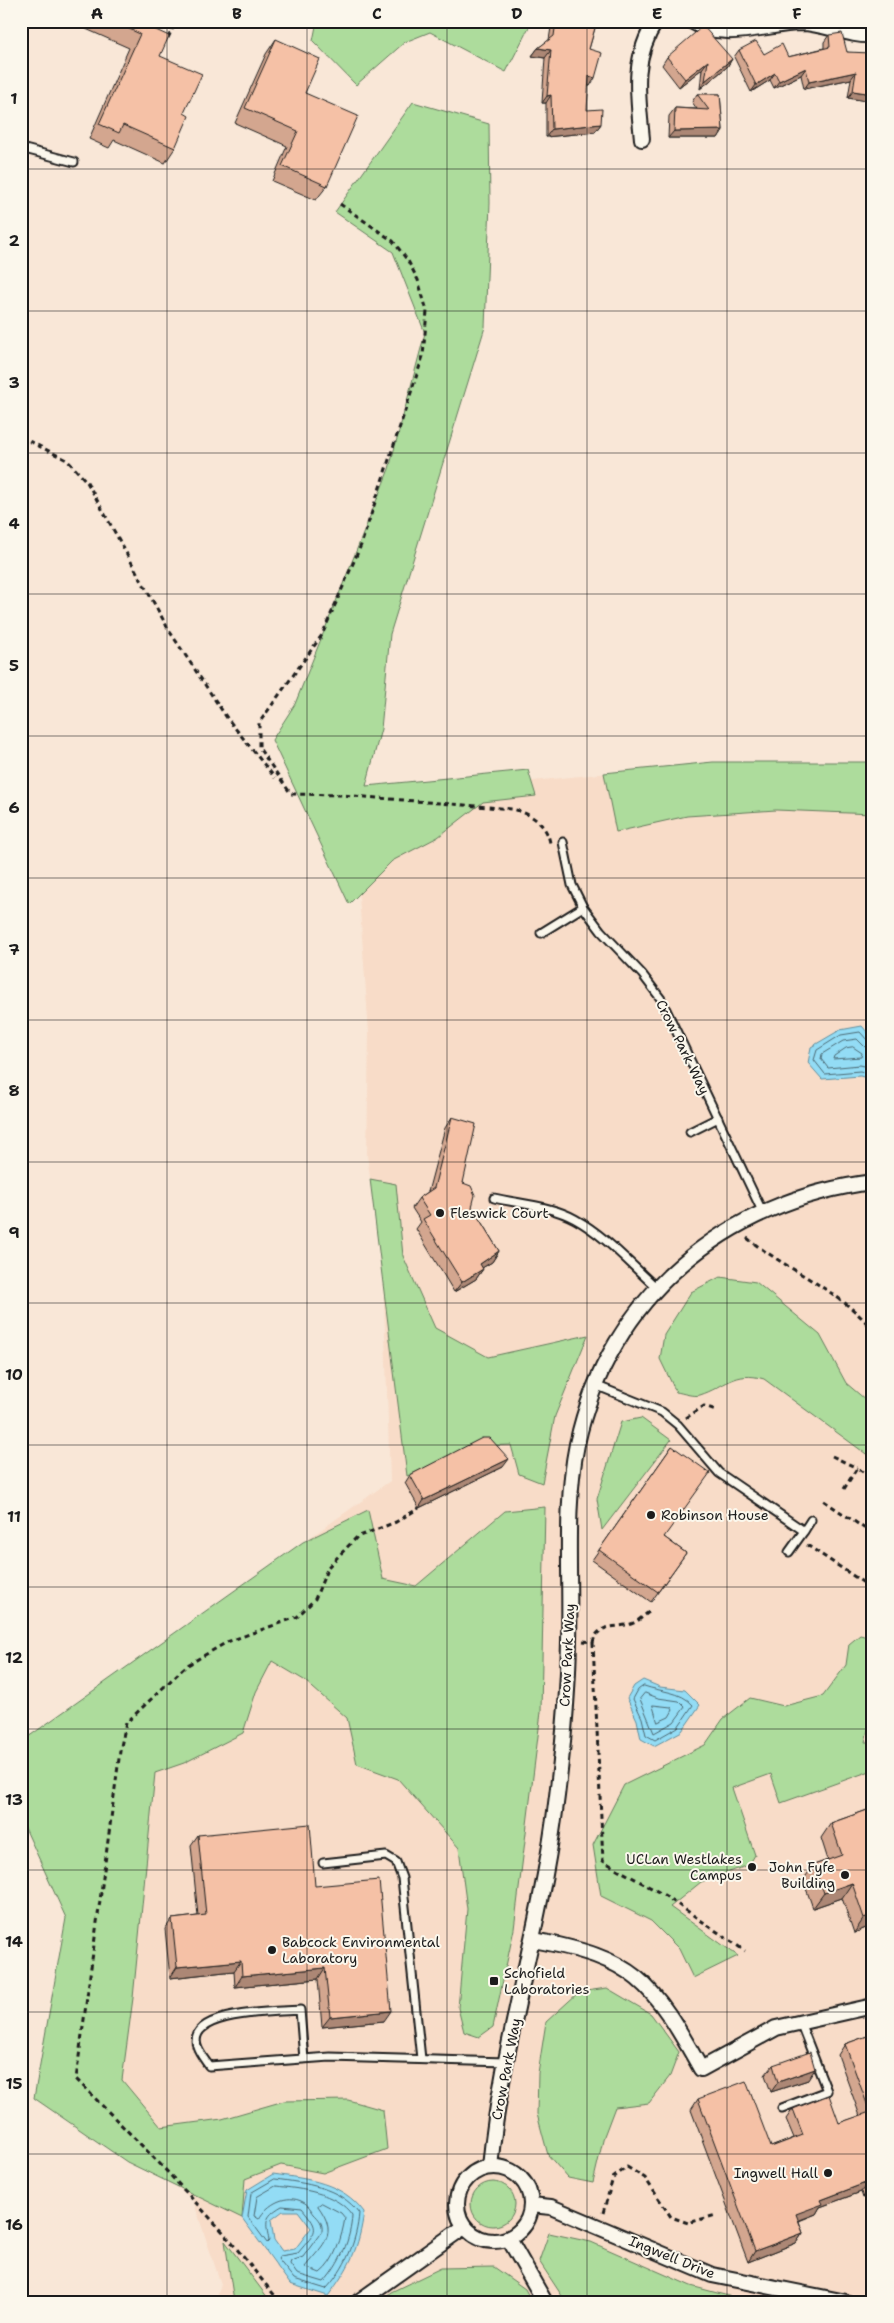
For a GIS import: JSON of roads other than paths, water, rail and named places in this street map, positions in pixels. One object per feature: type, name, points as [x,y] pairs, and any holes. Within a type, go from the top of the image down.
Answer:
[{"type":"street","points":[[642,139],[638,100],[638,59],[648,33],[656,21]]},
{"type":"street","points":[[691,21],[701,27],[742,31],[802,23],[873,35]]},
{"type":"street","name":"Crow Park Way","points":[[490,2167],[494,2128],[506,2062],[533,1940],[554,1819],[569,1641],[572,1474],[583,1420],[595,1385],[619,1338],[657,1288],[695,1252],[733,1226],[762,1211],[817,1191],[873,1182]]},
{"type":"street","points":[[533,1940],[580,1948],[624,1967],[644,1982],[675,2023],[701,2069],[776,2028],[873,2006]]},
{"type":"street","points":[[490,2167],[506,2169],[520,2177],[529,2190],[531,2205],[528,2220],[519,2232],[509,2239],[495,2242],[483,2240],[472,2235],[464,2227],[456,2206],[462,2184],[479,2170],[490,2167]]},
{"type":"street","name":"Ingwell Drive","points":[[531,2205],[552,2208],[712,2275],[846,2302]]},
{"type":"street","points":[[358,2302],[464,2227]]},
{"type":"street","points":[[509,2239],[545,2302]]},
{"type":"lane","points":[[21,148],[74,162]]},
{"type":"lane","name":"Crow Park Way","points":[[563,842],[572,885],[583,907],[642,974],[661,999],[762,1211]]},
{"type":"lane","points":[[542,933],[583,907]]},
{"type":"lane","points":[[690,1132],[718,1118]]},
{"type":"lane","points":[[494,1198],[558,1212],[575,1219],[595,1232],[657,1288]]},
{"type":"lane","points":[[595,1385],[647,1404],[678,1425],[719,1473],[804,1531]]},
{"type":"lane","points":[[789,1552],[811,1520]]},
{"type":"lane","points":[[324,1863],[386,1856],[396,1862],[402,1878],[421,2059]]},
{"type":"lane","points":[[304,2059],[300,2010],[219,2018],[206,2024],[197,2035],[196,2045],[209,2066],[304,2059],[330,2057],[506,2062]]},
{"type":"lane","points":[[782,2108],[827,2091],[800,2022]]},
{"type":"water","points":[[862,1026],[873,1039],[873,1080],[860,1076],[822,1079],[808,1063],[811,1047],[840,1030]]},
{"type":"water","points":[[643,1680],[660,1687],[685,1690],[700,1705],[682,1731],[654,1746],[641,1739],[637,1720],[627,1698],[634,1686]]},
{"type":"water","points":[[273,2174],[311,2180],[335,2188],[345,2194],[364,2212],[352,2257],[328,2296],[290,2284],[242,2218],[247,2190]],"holes":[[[283,2211],[298,2211],[311,2228],[295,2249],[282,2251],[274,2240],[271,2220]]]},
{"type":"place","name":"Fleswick Court","points":[[440,1213]]},
{"type":"place","name":"Robinson House","points":[[651,1515]]},
{"type":"place","name":"UCLan Westlakes Campus","points":[[752,1867]]},
{"type":"place","name":"John Fyfe Building","points":[[845,1875]]},
{"type":"place","name":"Babcock Environmental Laboratory","points":[[272,1950]]},
{"type":"place","name":"Schofield Laboratories","points":[[494,1981]]},
{"type":"place","name":"Ingwell Hall","points":[[828,2173]]}]
